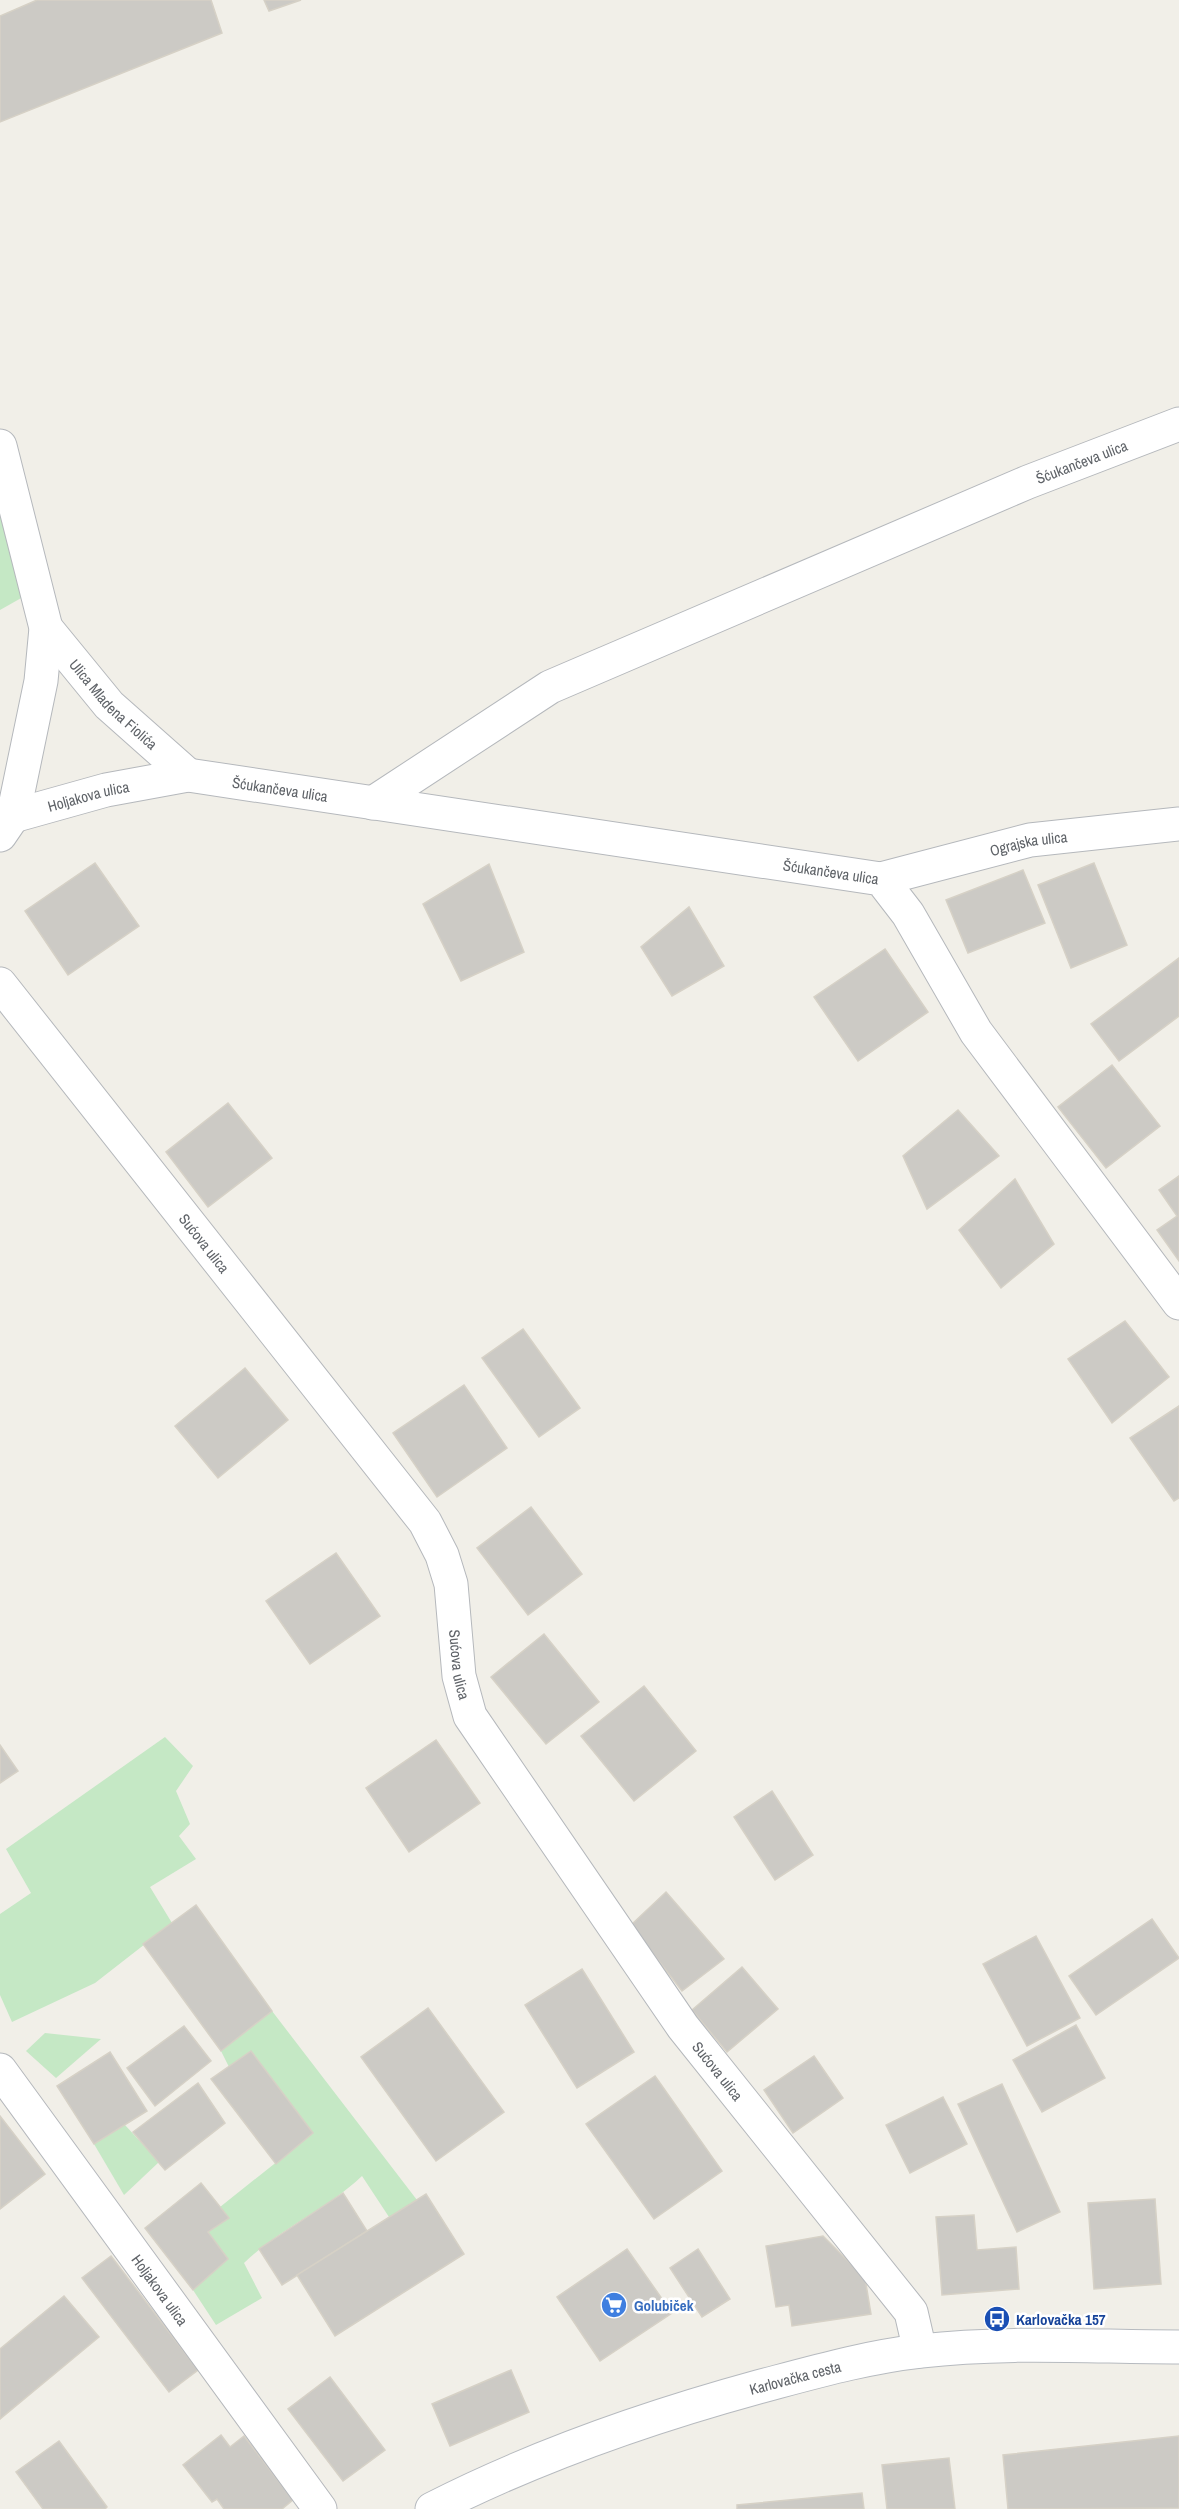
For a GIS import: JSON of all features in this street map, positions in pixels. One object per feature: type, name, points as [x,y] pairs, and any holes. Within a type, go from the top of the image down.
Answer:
[{"type":"street","name":"Šćukančeva ulica","points":[[373,803],[550,687],[1028,482],[1179,424]]},
{"type":"street","name":"Ulica Mladena Fiolića","points":[[0,446],[46,628],[41,681],[6,826]]},
{"type":"street","name":"Ulica Mladena Fiolića","points":[[46,628],[109,705],[188,775]]},
{"type":"street","name":"Šćukančeva ulica","points":[[188,775],[881,879],[908,914],[976,1032],[1179,1303]]},
{"type":"street","name":"Holjakova ulica","points":[[6,826],[106,790],[188,775]]},
{"type":"street","name":"Ograjska ulica","points":[[881,879],[1030,840],[1179,824]]},
{"type":"street","name":"Sućova ulica","points":[[0,984],[425,1522],[442,1555],[451,1584],[459,1676],[470,1716],[683,2027],[911,2312],[920,2351]]},
{"type":"street","name":"Holjakova ulica","points":[[0,2070],[320,2509]]},
{"type":"street","name":"Karlovačka cesta","points":[[432,2509],[482,2484],[608,2432],[821,2370],[920,2351],[988,2346],[1179,2347]]},
{"type":"green space","points":[[0,493],[23,597],[0,610]]},
{"type":"green space","points":[[165,1737],[193,1766],[176,1791],[190,1824],[179,1836],[196,1859],[150,1887],[172,1923],[95,1983],[12,2022],[0,1995],[0,1914],[31,1893],[6,1849]]},
{"type":"green space","points":[[272,2011],[417,2200],[389,2217],[362,2176],[333,2199],[272,2240],[244,2263],[262,2298],[216,2325],[193,2290],[228,2259],[208,2232],[220,2207],[313,2133],[229,2067],[221,2051]]},
{"type":"green space","points":[[45,2033],[101,2039],[56,2078],[26,2051]]},
{"type":"green space","points":[[125,2125],[159,2162],[124,2195],[94,2144]]},
{"type":"building","points":[[37,0],[211,0],[222,33],[0,122],[0,16]]},
{"type":"building","points":[[264,0],[301,0],[269,11]]},
{"type":"building","points":[[95,863],[139,926],[68,975],[25,911]]},
{"type":"building","points":[[1094,863],[1127,945],[1071,968],[1038,885]]},
{"type":"building","points":[[489,864],[524,952],[461,981],[423,904]]},
{"type":"building","points":[[1023,870],[1045,923],[968,953],[946,900]]},
{"type":"building","points":[[689,907],[724,966],[672,996],[641,947]]},
{"type":"building","points":[[885,949],[928,1012],[858,1061],[814,997]]},
{"type":"building","points":[[1179,958],[1179,1016],[1119,1061],[1091,1024]]},
{"type":"building","points":[[1112,1065],[1160,1126],[1106,1168],[1058,1107]]},
{"type":"building","points":[[228,1103],[272,1158],[208,1207],[166,1152]]},
{"type":"building","points":[[958,1110],[999,1156],[927,1209],[903,1156]]},
{"type":"building","points":[[1179,1176],[1179,1261],[1157,1230],[1177,1216],[1159,1190]]},
{"type":"building","points":[[1015,1179],[1054,1244],[1001,1288],[959,1230]]},
{"type":"building","points":[[1125,1321],[1169,1377],[1112,1423],[1068,1359]]},
{"type":"building","points":[[523,1329],[580,1408],[539,1437],[482,1358]]},
{"type":"building","points":[[245,1368],[288,1420],[218,1478],[175,1426]]},
{"type":"building","points":[[464,1385],[507,1448],[437,1497],[393,1433]]},
{"type":"building","points":[[1179,1406],[1179,1498],[1174,1501],[1130,1438]]},
{"type":"building","points":[[531,1507],[582,1574],[528,1615],[477,1548]]},
{"type":"building","points":[[336,1553],[380,1616],[310,1664],[266,1601]]},
{"type":"building","points":[[544,1634],[599,1702],[546,1744],[491,1677]]},
{"type":"building","points":[[644,1686],[696,1751],[634,1801],[581,1736]]},
{"type":"building","points":[[436,1740],[480,1803],[409,1852],[366,1788]]},
{"type":"building","points":[[0,1745],[18,1771],[0,1783]]},
{"type":"building","points":[[772,1791],[813,1855],[775,1880],[734,1817]]},
{"type":"building","points":[[666,1892],[724,1959],[682,1991],[631,1925]]},
{"type":"building","points":[[196,1905],[272,2011],[221,2051],[143,1944]]},
{"type":"building","points":[[1152,1919],[1179,1958],[1096,2015],[1069,1976]]},
{"type":"building","points":[[1036,1936],[1080,2018],[1027,2046],[983,1964]]},
{"type":"building","points":[[742,1967],[778,2009],[727,2052],[692,2010]]},
{"type":"building","points":[[582,1969],[634,2052],[577,2088],[525,2005]]},
{"type":"building","points":[[428,2008],[504,2112],[436,2161],[361,2057]]},
{"type":"building","points":[[1076,2025],[1105,2078],[1042,2112],[1013,2060]]},
{"type":"building","points":[[184,2026],[211,2061],[155,2106],[127,2068]]},
{"type":"building","points":[[251,2051],[313,2133],[276,2164],[211,2079]]},
{"type":"building","points":[[110,2052],[147,2111],[94,2144],[57,2086]]},
{"type":"building","points":[[814,2056],[843,2098],[793,2133],[764,2090]]},
{"type":"building","points":[[655,2076],[722,2171],[654,2219],[586,2124]]},
{"type":"building","points":[[198,2083],[225,2123],[165,2170],[133,2132]]},
{"type":"building","points":[[1002,2084],[1060,2212],[1017,2232],[958,2104]]},
{"type":"building","points":[[943,2097],[967,2144],[910,2173],[886,2125]]},
{"type":"building","points":[[0,2116],[45,2174],[0,2209]]},
{"type":"building","points":[[201,2183],[229,2218],[208,2232],[228,2259],[193,2290],[145,2228]]},
{"type":"building","points":[[343,2193],[367,2231],[282,2285],[259,2249]]},
{"type":"building","points":[[426,2194],[464,2254],[335,2336],[297,2275]]},
{"type":"building","points":[[1155,2199],[1161,2284],[1094,2289],[1088,2203]]},
{"type":"building","points":[[974,2215],[977,2250],[1016,2247],[1019,2289],[942,2295],[936,2217]]},
{"type":"building","points":[[823,2236],[865,2278],[871,2314],[792,2326],[789,2305],[776,2307],[766,2246]]},
{"type":"building","name":"Golubiček","points":[[627,2249],[672,2313],[600,2361],[557,2297]]},
{"type":"building","points":[[698,2249],[730,2299],[702,2317],[670,2268]]},
{"type":"building","points":[[111,2256],[198,2370],[169,2392],[82,2278]]},
{"type":"building","points":[[64,2296],[99,2337],[0,2419],[0,2349]]},
{"type":"building","points":[[511,2370],[529,2412],[450,2446],[432,2404]]},
{"type":"building","points":[[330,2377],[385,2450],[343,2481],[288,2409]]},
{"type":"building","points":[[221,2435],[230,2447],[244,2436],[293,2500],[282,2509],[224,2509],[217,2499],[212,2502],[183,2465]]},
{"type":"building","points":[[1179,2436],[1179,2508],[1008,2509],[1003,2455]]},
{"type":"building","points":[[59,2441],[107,2507],[105,2509],[43,2509],[16,2472]]},
{"type":"building","points":[[949,2458],[955,2509],[887,2509],[882,2465]]},
{"type":"building","points":[[862,2493],[864,2509],[737,2509],[737,2505]]},
{"type":"place","name":"Golubiček","points":[[614,2305]]},
{"type":"place","name":"Karlovačka 157","points":[[997,2319]]}]
